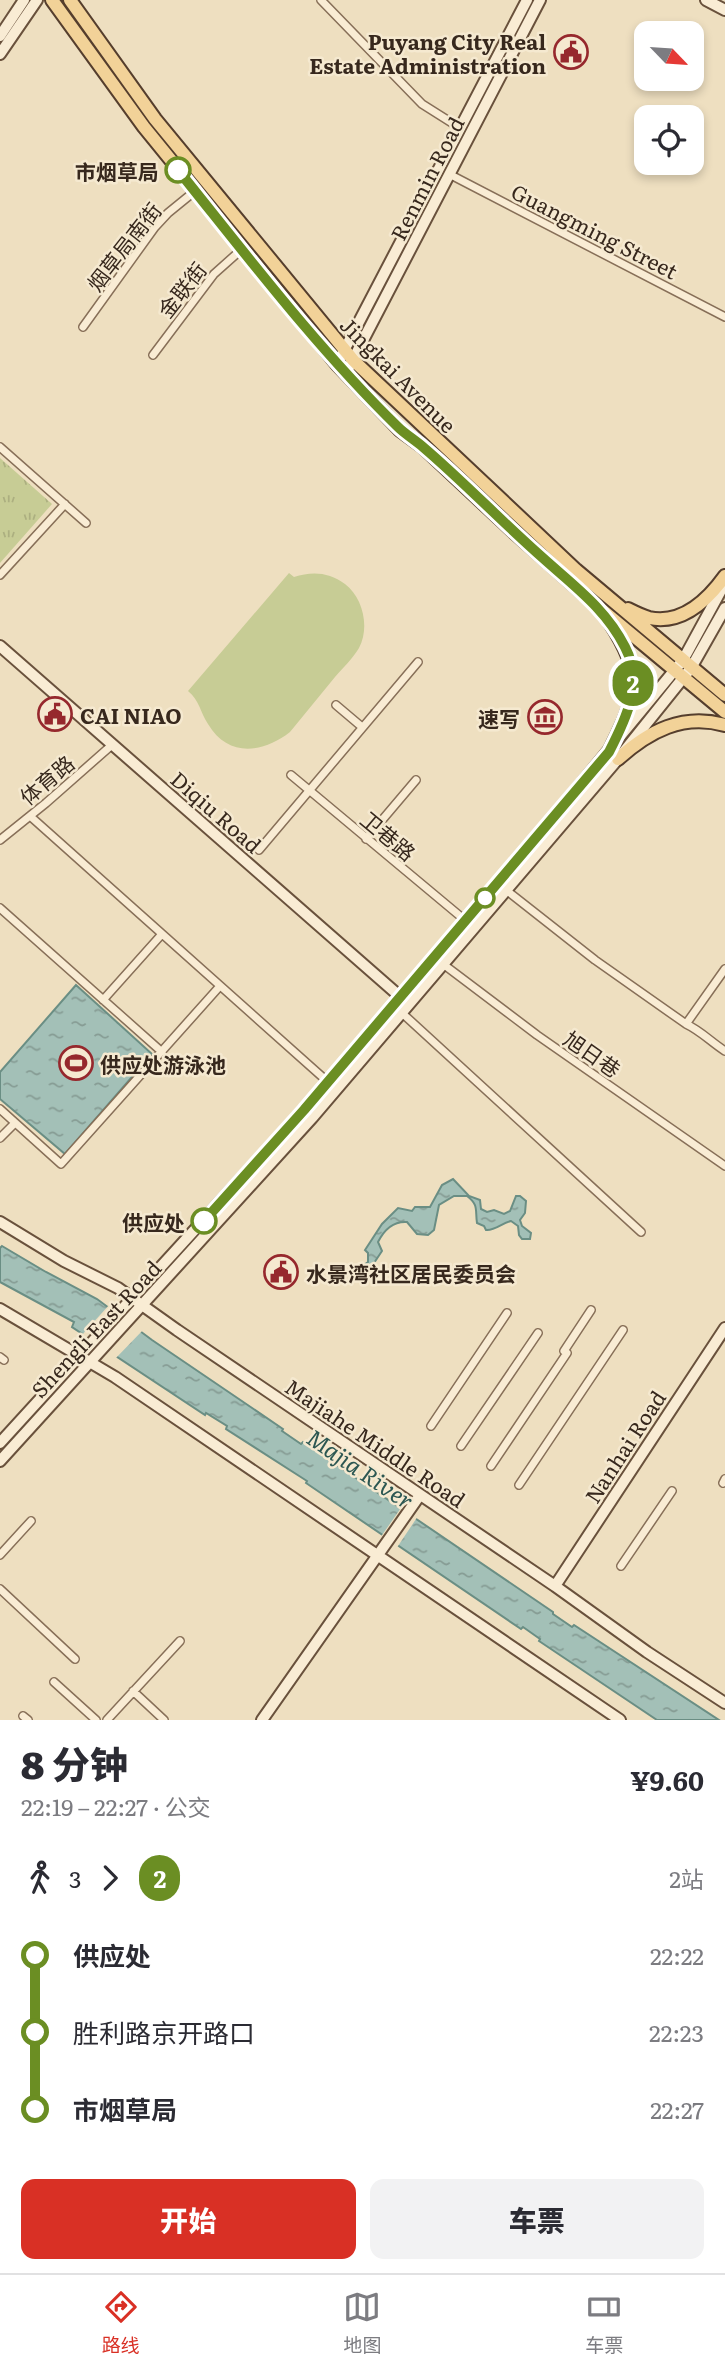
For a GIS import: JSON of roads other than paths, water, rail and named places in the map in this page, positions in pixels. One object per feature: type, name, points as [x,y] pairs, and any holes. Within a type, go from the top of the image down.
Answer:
[{"type":"main road","name":"Jingkai Avenue","points":[[52,0],[130,109],[195,191],[342,369],[400,430],[422,446],[601,609],[683,669],[725,695]]},
{"type":"main road","name":"Jingkai Avenue","points":[[70,0],[155,119],[349,355],[576,570],[620,606],[725,712]]},
{"type":"main road","points":[[620,606],[649,618],[685,614],[711,595],[725,576]]},
{"type":"main road","points":[[601,609],[626,648],[633,677],[633,693],[614,755]]},
{"type":"main road","points":[[614,755],[651,733],[674,724],[695,721],[725,725]]},
{"type":"street","points":[[0,36],[24,0]]},
{"type":"street","points":[[0,54],[37,0]]},
{"type":"street","points":[[321,0],[422,104],[460,128]]},
{"type":"street","name":"Renmin Road","points":[[342,369],[460,128],[527,0]]},
{"type":"street","name":"Renmin Road","points":[[349,355],[449,174],[540,0]]},
{"type":"street","points":[[706,0],[725,10]]},
{"type":"street","name":"Guangming Street","points":[[449,174],[725,317]]},
{"type":"street","name":"烟草局南街","points":[[83,327],[155,227],[195,191]]},
{"type":"street","name":"金联街","points":[[153,355],[214,274],[242,249]]},
{"type":"street","points":[[0,447],[86,523]]},
{"type":"street","points":[[0,575],[65,503]]},
{"type":"street","points":[[683,669],[725,583]]},
{"type":"street","points":[[683,669],[725,608]]},
{"type":"street","name":"Diqiu Road","points":[[0,646],[404,1005]]},
{"type":"street","points":[[259,849],[418,662]]},
{"type":"street","name":"Shengli East Road","points":[[136,1304],[328,1082],[443,964],[506,890],[683,669]]},
{"type":"street","points":[[336,705],[362,727]]},
{"type":"street","name":"体育路","points":[[0,840],[113,744]]},
{"type":"street","name":"Shengli East Road","points":[[0,1461],[98,1345],[313,1118],[404,1005],[466,921],[614,755]]},
{"type":"street","name":"卫巷路","points":[[291,775],[466,921]]},
{"type":"street","points":[[366,839],[416,780]]},
{"type":"street","points":[[30,816],[328,1082]]},
{"type":"street","points":[[506,890],[595,960],[686,1024],[704,1033],[710,1041],[725,1051]]},
{"type":"street","points":[[1,912],[162,1052]]},
{"type":"street","points":[[103,1000],[162,934]]},
{"type":"street","name":"旭日巷","points":[[443,964],[537,1035],[725,1166]]},
{"type":"street","points":[[686,1024],[725,968]]},
{"type":"street","points":[[0,1109],[61,1164],[220,986]]},
{"type":"street","points":[[404,1005],[641,1232]]},
{"type":"street","points":[[0,1138],[15,1123]]},
{"type":"street","name":"Majiahe Middle Road","points":[[0,1222],[64,1261],[118,1288],[136,1304],[725,1703]]},
{"type":"street","points":[[0,1309],[116,1377],[382,1551],[620,1720]]},
{"type":"street","points":[[491,1466],[592,1310]]},
{"type":"street","points":[[431,1426],[507,1313]]},
{"type":"street","name":"Nanhai Road","points":[[555,1586],[725,1328]]},
{"type":"street","points":[[519,1485],[624,1330]]},
{"type":"street","points":[[461,1446],[538,1334]]},
{"type":"street","name":"Shengli East Road","points":[[0,1443],[85,1360]]},
{"type":"street","points":[[621,1566],[672,1491]]},
{"type":"street","points":[[262,1720],[420,1495]]},
{"type":"street","points":[[0,1555],[31,1521]]},
{"type":"street","points":[[0,1589],[75,1659]]},
{"type":"street","points":[[107,1720],[180,1641]]},
{"type":"street","points":[[54,1682],[96,1720]]},
{"type":"street","points":[[133,1691],[164,1720]]},
{"type":"water","name":"供应处游泳池","points":[[76,985],[152,1054],[65,1154],[0,1099],[0,1072]]},
{"type":"water","points":[[453,1179],[469,1196],[480,1200],[481,1209],[487,1212],[494,1210],[504,1214],[510,1211],[516,1196],[520,1196],[526,1201],[525,1213],[520,1220],[522,1226],[531,1233],[530,1239],[522,1239],[518,1226],[511,1221],[486,1230],[477,1223],[476,1208],[471,1199],[467,1196],[454,1196],[439,1205],[434,1230],[428,1235],[417,1234],[407,1222],[397,1223],[386,1230],[378,1242],[382,1251],[366,1275],[360,1268],[368,1262],[368,1253],[365,1250],[382,1224],[398,1208],[412,1211],[415,1207],[430,1207],[442,1185]]},
{"type":"water","points":[[2,1246],[97,1299],[301,1444],[303,1442],[572,1627],[574,1625],[719,1720],[657,1720],[306,1483],[307,1481],[226,1429],[227,1426],[206,1413],[205,1415],[72,1327],[74,1322],[0,1282]]},
{"type":"tunnel","points":[[634,728],[684,668],[725,594]]},
{"type":"tunnel","points":[[609,608],[671,657]]},
{"type":"place","name":"Puyang City Real Estate Administration","points":[[571,52]]},
{"type":"place","name":"市烟草局","points":[[178,170]]},
{"type":"place","name":"CAI NIAO","points":[[55,714]]},
{"type":"place","name":"速写","points":[[545,717]]},
{"type":"place","name":"供应处游泳池","points":[[76,1063]]},
{"type":"place","name":"供应处","points":[[204,1221]]},
{"type":"place","name":"水景湾社区居民委员会","points":[[281,1272]]},
{"type":"water label","name":"Majia River","points":[[361,1468]]}]
